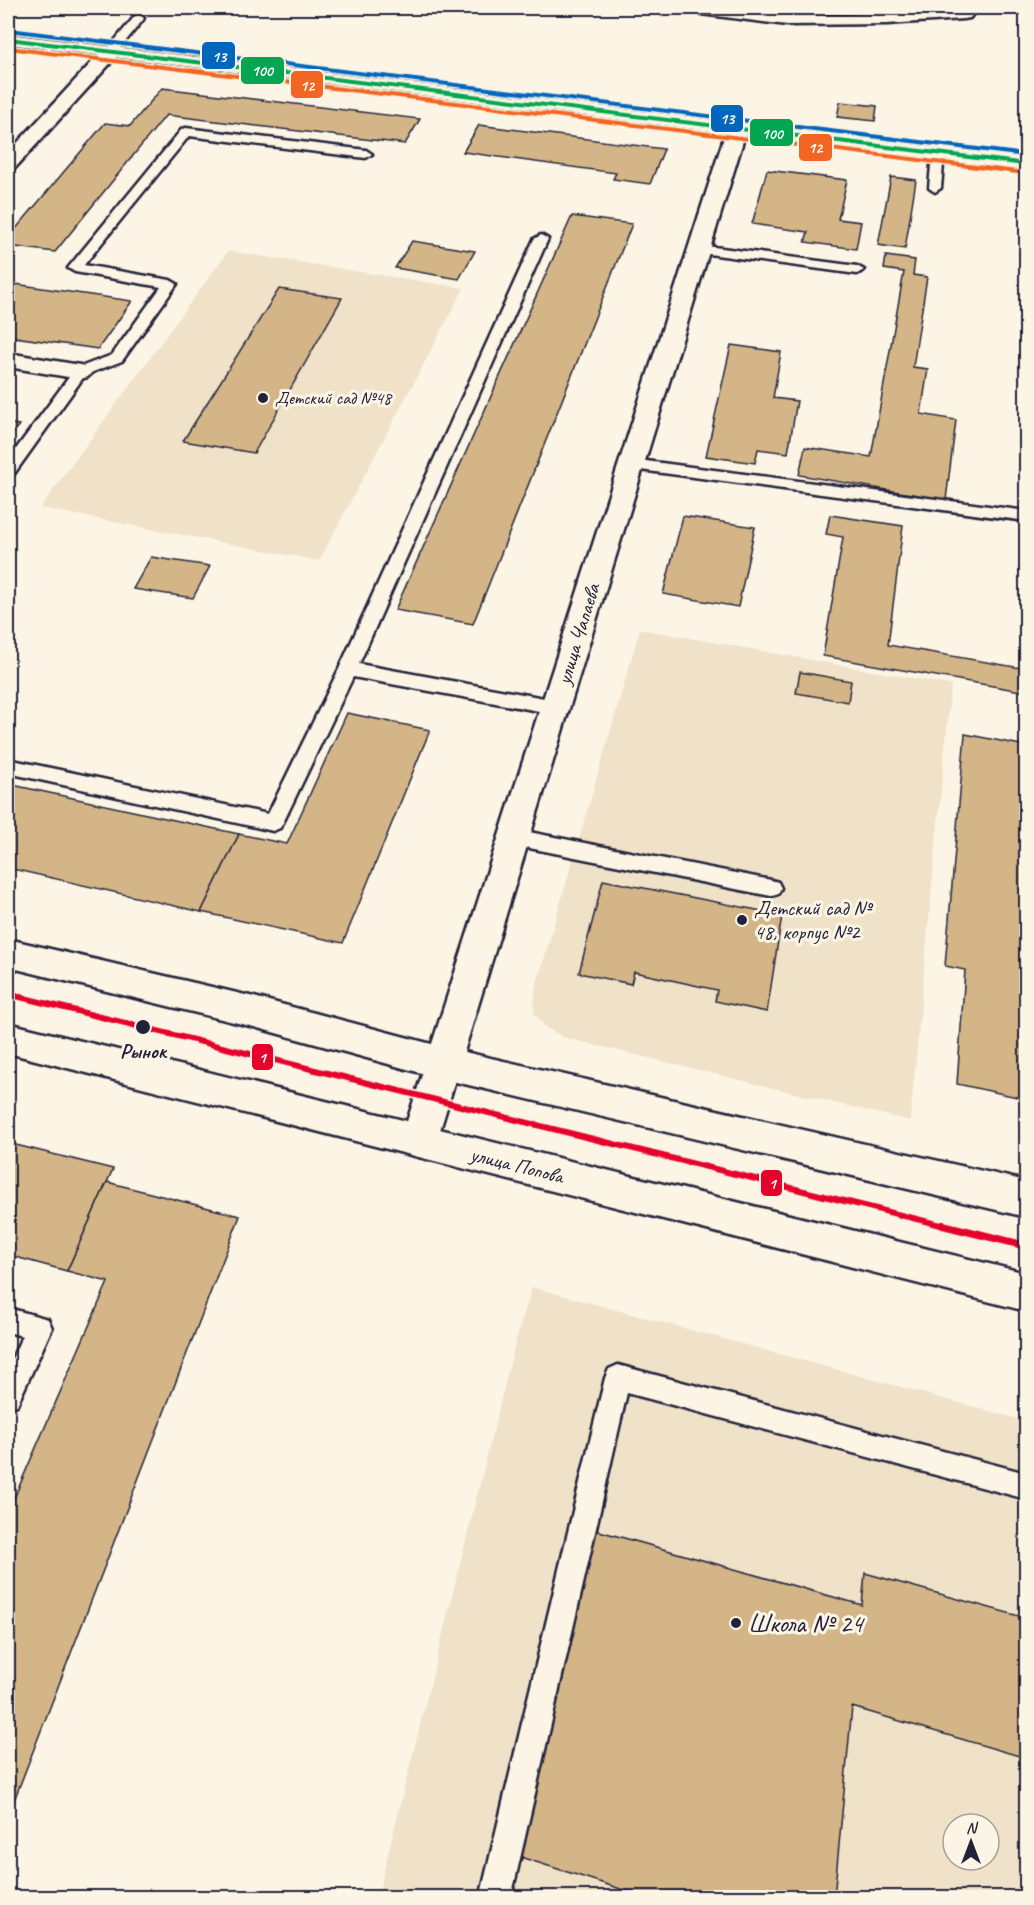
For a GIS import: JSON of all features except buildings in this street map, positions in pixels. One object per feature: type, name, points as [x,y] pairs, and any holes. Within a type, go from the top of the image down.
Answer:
[{"type":"street","points":[[693,8],[787,20],[887,19],[964,14]]},
{"type":"street","points":[[8,39],[1026,164]]},
{"type":"street","points":[[8,165],[111,52]]},
{"type":"street","name":"улица Чапаева","points":[[419,1140],[737,128]]},
{"type":"street","points":[[8,360],[80,372]]},
{"type":"street","points":[[8,953],[254,1012],[443,1063],[1026,1198]]},
{"type":"street","name":"улица Попова","points":[[8,1038],[1026,1292]]},
{"type":"lane","points":[[111,52],[139,18]]},
{"type":"lane","points":[[8,470],[80,372],[117,358],[170,284],[75,268],[186,132],[366,154]]},
{"type":"lane","points":[[935,188],[938,153]]},
{"type":"lane","points":[[8,766],[273,823],[348,669],[541,239]]},
{"type":"lane","points":[[699,249],[857,270]]},
{"type":"lane","points":[[631,464],[1026,516]]},
{"type":"lane","points":[[348,669],[555,708]]},
{"type":"lane","points":[[514,837],[771,888]]},
{"type":"lane","points":[[8,1320],[39,1328],[8,1396]]},
{"type":"lane","points":[[495,1898],[618,1378],[1026,1486]]},
{"type":"shaded area","name":"Детский сад №48","points":[[228,251],[464,288],[319,561],[40,508]]},
{"type":"shaded area","name":"Детский сад № 48, корпус №2","points":[[640,629],[951,685],[910,1121],[565,1038],[546,1028],[534,1013],[535,990]]},
{"type":"shaded area","name":"Школа № 24","points":[[532,1287],[1026,1421],[1026,1897],[377,1898],[515,1343]]},
{"type":"transit line","name":"13","points":[[9,30],[1026,155]]},
{"type":"transit line","name":"100","points":[[8,39],[1026,164]]},
{"type":"transit line","name":"12","points":[[8,48],[1025,173]]},
{"type":"transit line","name":"1","points":[[8,994],[1026,1246]]},
{"type":"place","name":"Детский сад №48","points":[[263,398]]},
{"type":"place","name":"Детский сад № 48, корпус №2","points":[[742,920]]},
{"type":"place","name":"Рынок","points":[[143,1027]]},
{"type":"place","name":"Школа № 24","points":[[736,1623]]}]
